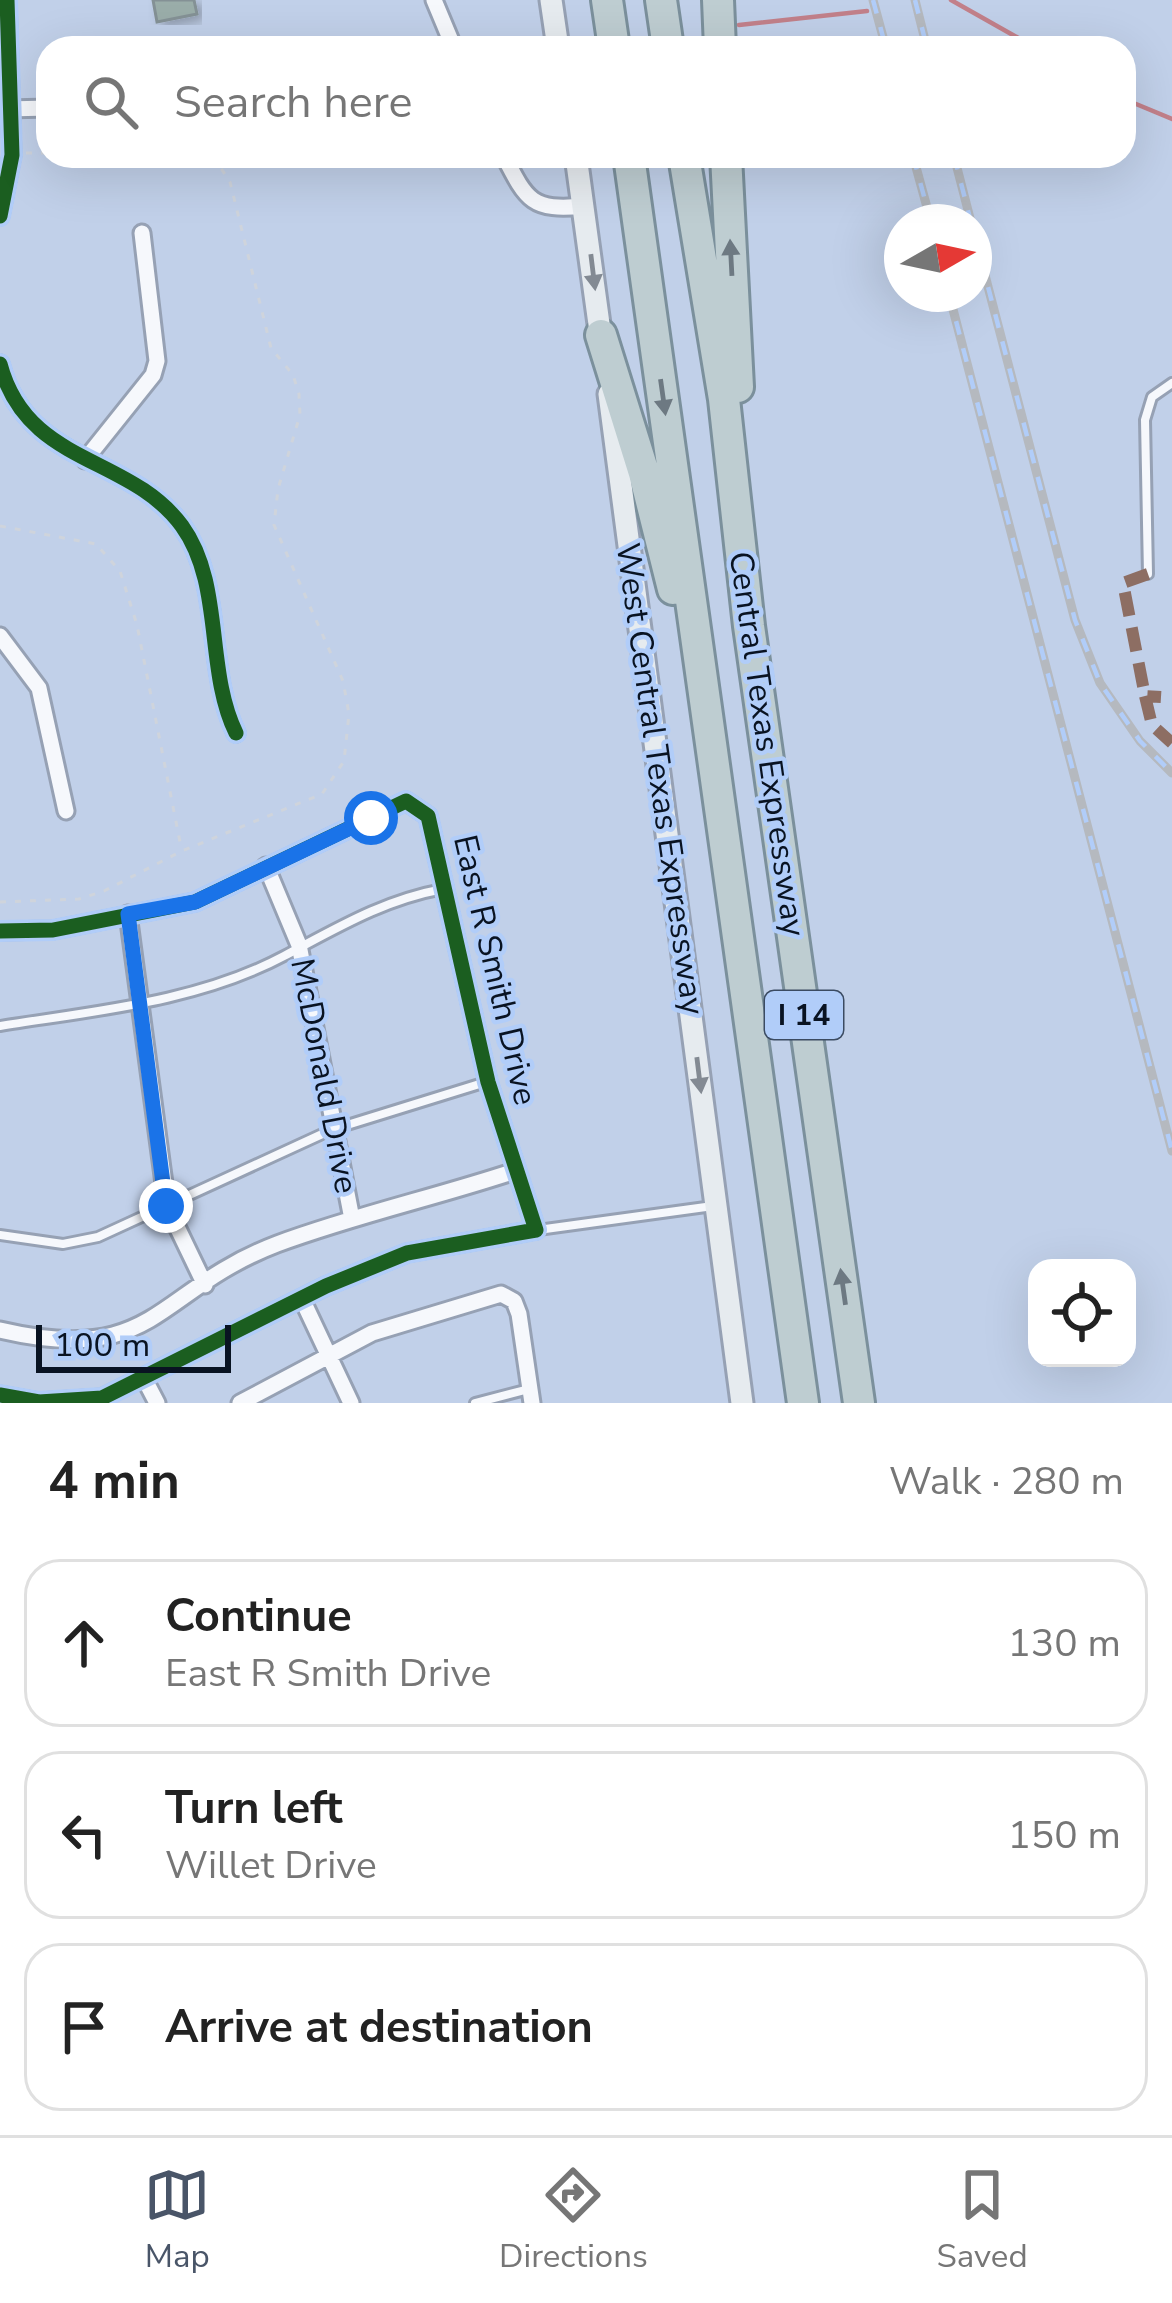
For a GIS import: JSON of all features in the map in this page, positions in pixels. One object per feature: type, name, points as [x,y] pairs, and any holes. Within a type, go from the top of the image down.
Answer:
[{"type":"highway","points":[[607,0],[612,36]]},
{"type":"highway","points":[[661,0],[666,36]]},
{"type":"highway","points":[[718,0],[720,36]]},
{"type":"highway","name":"Central Texas Expressway","points":[[631,168],[803,1403]]},
{"type":"highway","name":"Central Texas Expressway","points":[[686,168],[724,399],[749,626],[859,1403]]},
{"type":"highway","points":[[727,168],[750,554],[749,626]]},
{"type":"highway","points":[[601,335],[644,473],[676,604],[704,786],[727,860]]},
{"type":"highway","points":[[788,1294],[788,1403]]},
{"type":"main road","points":[[550,0],[556,36]]},
{"type":"main road","name":"West Central Texas Expressway","points":[[578,168],[742,1403]]},
{"type":"street","points":[[0,216],[12,151],[7,109],[7,0]]},
{"type":"street","points":[[434,0],[449,36]]},
{"type":"street","points":[[7,109],[36,108]]},
{"type":"street","points":[[510,168],[525,197],[551,209],[584,206]]},
{"type":"street","points":[[85,460],[153,375],[157,361],[142,233]]},
{"type":"street","points":[[0,364],[21,411],[56,446],[163,504],[185,530],[200,564],[218,676],[236,733]]},
{"type":"street","points":[[0,636],[39,688],[65,811]]},
{"type":"street","name":"East R Smith Drive","points":[[0,931],[52,930],[195,902],[406,801],[428,816],[488,1082],[536,1230]]},
{"type":"street","name":"McDonald Drive","points":[[266,866],[299,945],[352,1220]]},
{"type":"street","points":[[128,914],[166,1206],[206,1285]]},
{"type":"street","points":[[0,1330],[52,1342],[109,1339],[144,1327],[272,1246],[515,1171]]},
{"type":"street","points":[[0,1395],[81,1403],[132,1396],[146,1381],[302,1299],[407,1253],[536,1230]]},
{"type":"street","points":[[240,1403],[372,1333],[501,1294],[514,1301],[519,1315],[531,1396]]},
{"type":"street","points":[[302,1299],[351,1403]]},
{"type":"street","points":[[146,1381],[157,1403]]},
{"type":"lane","points":[[1148,574],[1145,420],[1152,397],[1172,383]]},
{"type":"lane","points":[[0,1026],[139,1006],[285,956],[394,898],[444,888]]},
{"type":"lane","points":[[0,1235],[63,1244],[98,1237],[196,1187],[331,1130],[488,1082]]},
{"type":"lane","points":[[536,1230],[716,1206]]},
{"type":"lane","points":[[475,1403],[531,1396]]},
{"type":"path","points":[[0,902],[79,898],[322,794],[333,785],[349,738],[343,681],[274,525],[278,489],[300,415],[299,394],[293,375],[271,348],[230,182],[220,168]]},
{"type":"path","points":[[0,526],[96,544],[120,571],[137,625],[182,851]]},
{"type":"building","points":[[153,0],[194,0],[197,14],[157,22]]},
{"type":"waterway","points":[[951,0],[1015,36]]},
{"type":"waterway","points":[[739,25],[867,11]]},
{"type":"waterway","points":[[1136,104],[1172,119]]},
{"type":"railway","points":[[873,0],[883,36]]},
{"type":"railway","points":[[915,0],[924,36]]},
{"type":"railway","points":[[916,168],[926,204]]},
{"type":"railway","points":[[957,168],[966,204]]},
{"type":"railway","points":[[992,302],[1075,620],[1100,683],[1140,741],[1172,773]]},
{"type":"railway","points":[[954,312],[1172,1151]]},
{"type":"marked path","points":[[1148,574],[1123,583],[1145,696],[1161,697]]},
{"type":"marked path","points":[[1145,696],[1152,725],[1172,743]]},
{"type":"cycle path","points":[[0,216],[12,155],[7,0]]},
{"type":"cycle path","points":[[0,364],[13,397],[32,422],[55,441],[135,485],[182,526],[204,574],[220,682],[236,733]]},
{"type":"cycle path","points":[[0,931],[53,930],[195,902],[406,801],[428,816],[488,1082],[536,1230],[407,1253],[326,1286],[102,1398],[39,1402],[0,1395]]},
{"type":"route","points":[[166,1206],[128,914],[195,902],[371,818]]}]
